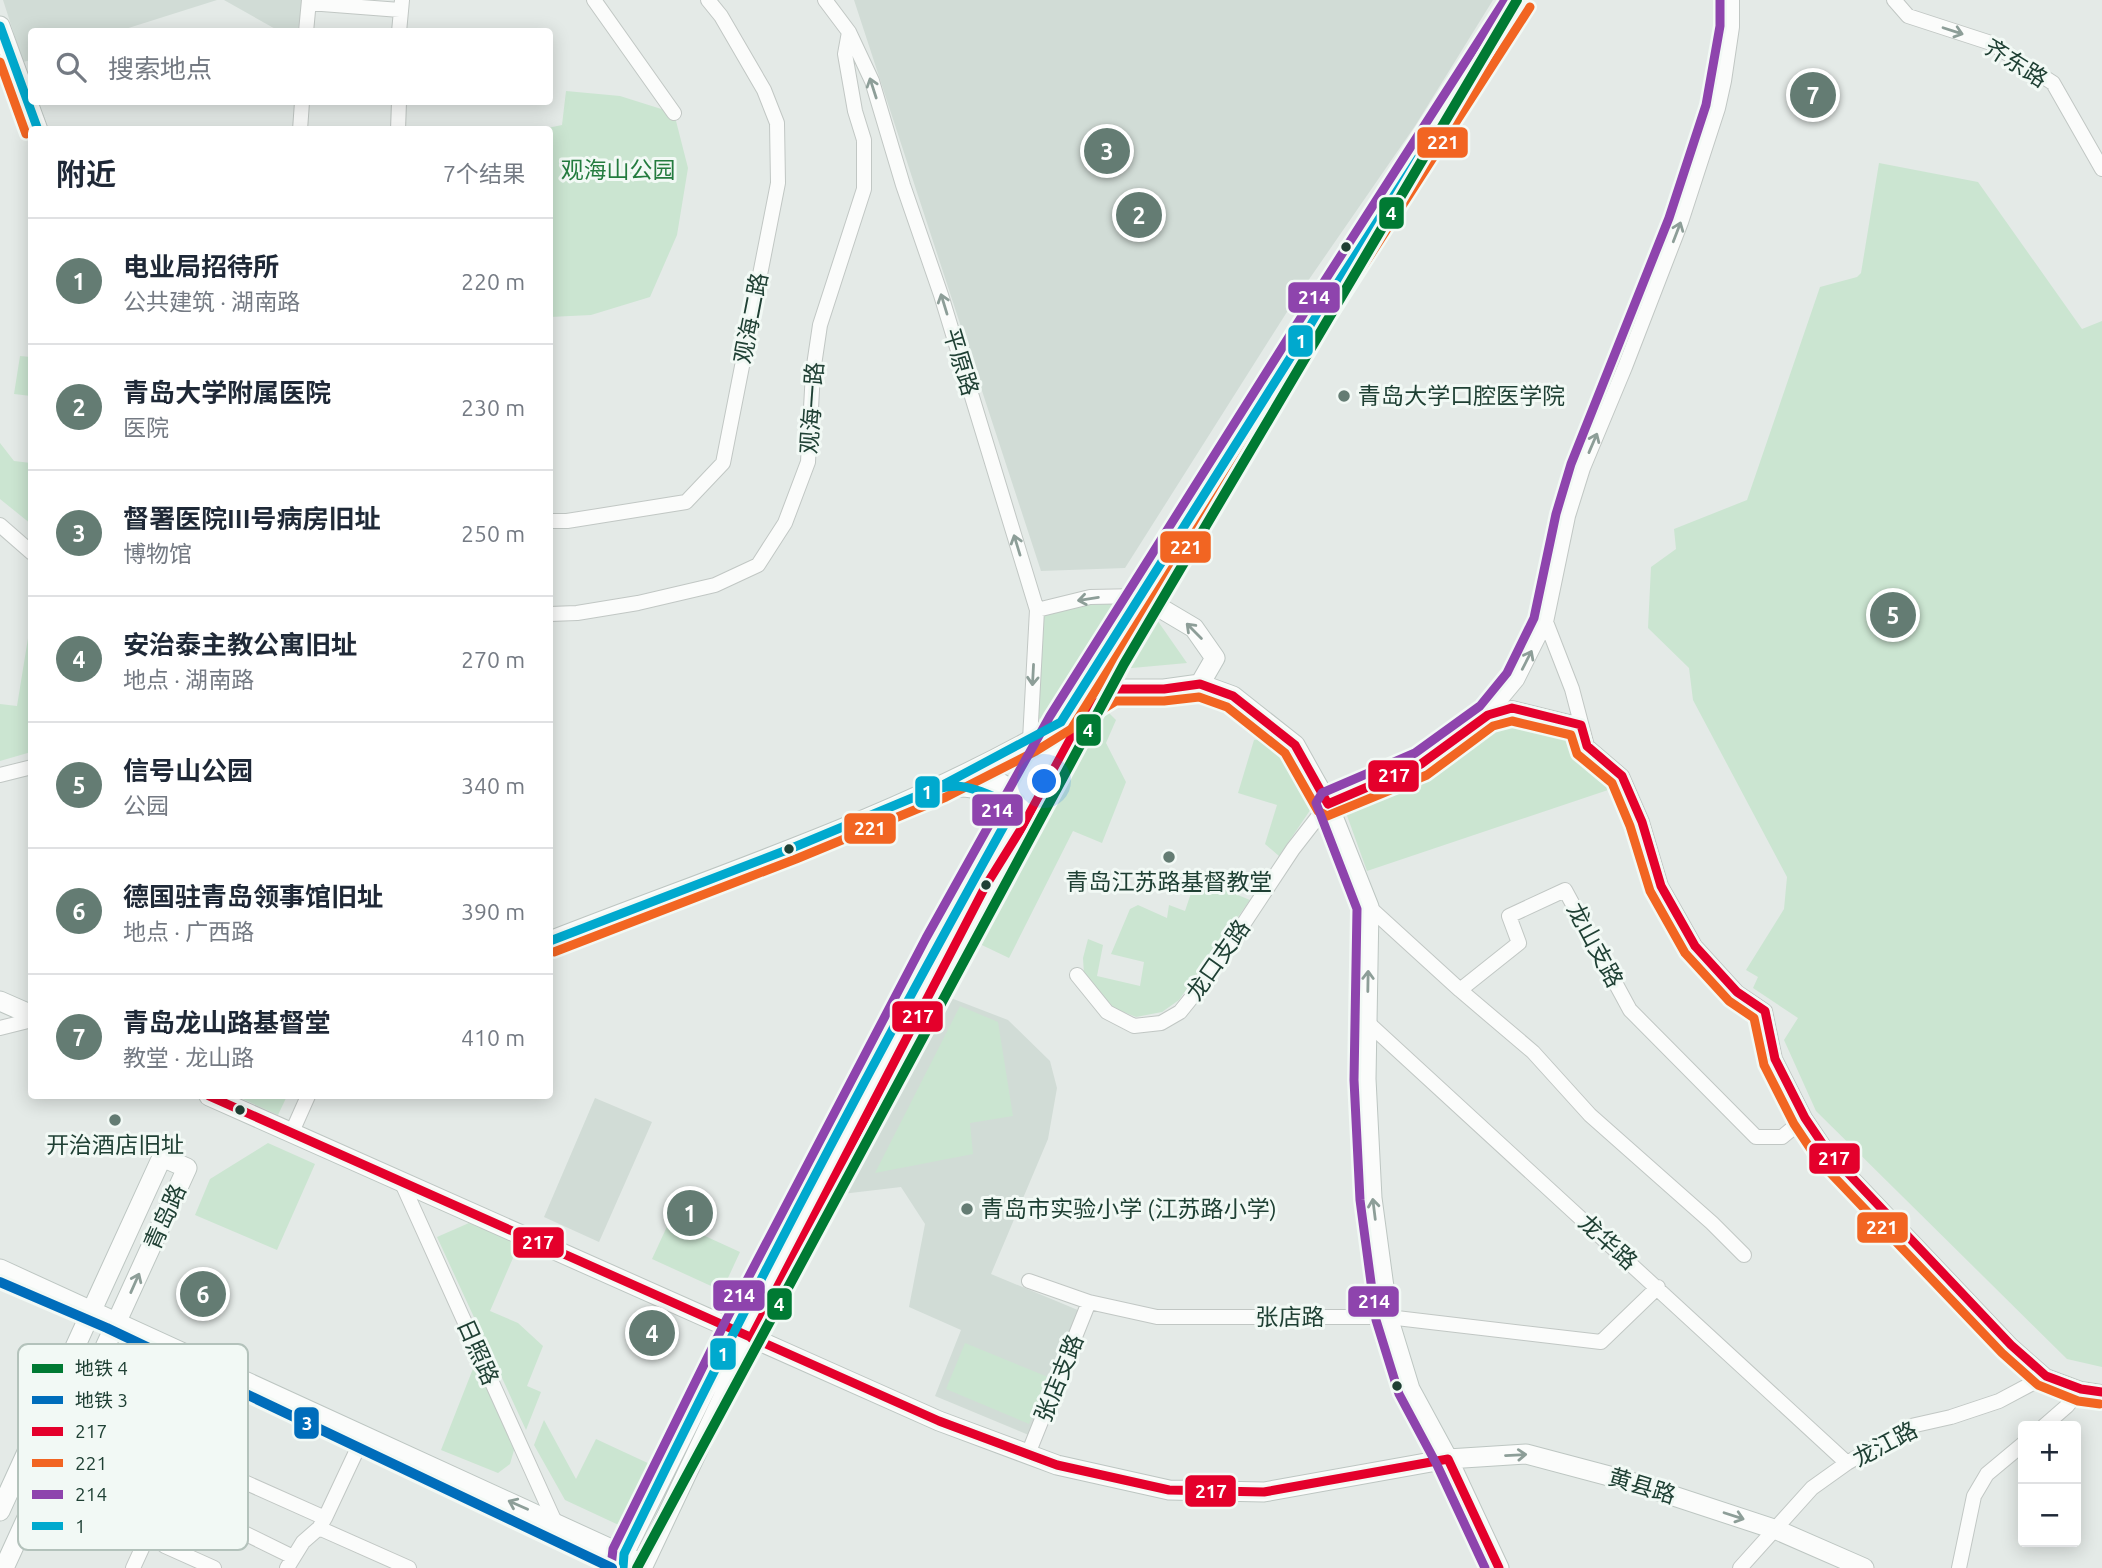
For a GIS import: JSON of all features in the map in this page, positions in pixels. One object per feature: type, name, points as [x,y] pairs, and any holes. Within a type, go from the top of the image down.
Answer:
[{"type":"main road","points":[[1014,826],[1018,800],[1061,722],[1314,320],[1520,0]]},
{"type":"main road","points":[[0,26],[28,103]]},
{"type":"main road","points":[[29,105],[37,126]]},
{"type":"main road","points":[[1140,596],[1194,628],[1215,658],[1233,696]]},
{"type":"main road","points":[[1102,658],[1099,667],[1101,676],[1112,689]]},
{"type":"main road","points":[[1200,684],[1215,658]]},
{"type":"main road","points":[[553,940],[792,848],[941,786],[1030,740],[1112,689],[1164,689],[1200,684],[1233,696],[1295,745],[1328,804],[1370,907],[1366,1079],[1372,1198],[1388,1317],[1410,1389],[1448,1459],[1499,1568]]},
{"type":"main road","points":[[623,1561],[985,887],[1014,826],[1083,716],[1112,689]]},
{"type":"main road","points":[[941,786],[971,777],[986,778],[1010,790],[1018,800]]},
{"type":"main road","points":[[941,786],[973,787],[999,799],[1014,826]]},
{"type":"main road","points":[[0,1001],[28,1015]]},
{"type":"main road","name":"黄县路","points":[[216,1099],[939,1421],[1057,1465],[1168,1490],[1265,1492],[1448,1459],[1526,1454],[1628,1481],[1777,1530],[1828,1560],[1864,1568]]},
{"type":"main road","name":"青岛路","points":[[76,1344],[162,1157],[187,1168],[108,1344]]},
{"type":"main road","points":[[0,1269],[164,1344]]},
{"type":"main road","points":[[248,1382],[555,1522],[623,1561],[648,1566],[743,1334]]},
{"type":"main road","name":"青岛路","points":[[0,1511],[18,1471]]},
{"type":"main road","name":"青岛路","points":[[4,1568],[8,1538],[18,1519]]},
{"type":"street","points":[[594,0],[674,113]]},
{"type":"street","name":"观海二路","points":[[553,521],[686,502],[723,463],[778,183],[777,124],[764,90],[721,16],[708,0]]},
{"type":"street","name":"平原路","points":[[825,0],[849,32],[872,81],[1037,610],[1030,740]]},
{"type":"street","points":[[1328,804],[1421,764],[1488,715],[1517,680],[1546,622],[1568,516],[1583,468],[1681,222],[1718,108],[1730,40],[1732,0]]},
{"type":"street","name":"齐东路","points":[[1894,0],[1908,16],[1991,43],[2053,83],[2102,169]]},
{"type":"street","points":[[306,28],[309,2],[401,5],[400,28]]},
{"type":"street","name":"观海一路","points":[[553,614],[577,613],[638,603],[715,585],[758,565],[785,523],[808,462],[813,372],[820,325],[864,189],[864,140],[855,111],[845,54],[849,32]]},
{"type":"street","points":[[300,126],[302,105]]},
{"type":"street","points":[[398,126],[399,105]]},
{"type":"street","points":[[0,525],[28,550]]},
{"type":"street","points":[[1037,610],[1090,597],[1140,596]]},
{"type":"street","points":[[1546,622],[1572,690],[1587,746],[1622,776],[1643,822],[1661,886],[1695,946],[1737,992],[1765,1011],[1775,1059],[1805,1118],[1828,1152],[2011,1345],[2046,1376],[2081,1389],[2102,1392]]},
{"type":"street","points":[[1488,715],[1512,708],[1581,725]]},
{"type":"street","points":[[0,775],[28,768]]},
{"type":"street","name":"龙口支路","points":[[1077,975],[1107,1012],[1134,1026],[1161,1023],[1180,1012],[1209,976],[1293,849],[1328,804]]},
{"type":"street","name":"龙山支路","points":[[1460,990],[1519,943],[1509,916],[1565,890],[1630,1010],[1756,1137],[1782,1137],[1805,1118]]},
{"type":"street","points":[[1370,907],[1460,990],[1533,1052],[1590,1115],[1712,1223],[1744,1255]]},
{"type":"street","points":[[0,1028],[28,1018]]},
{"type":"street","name":"龙华路","points":[[1367,1022],[1847,1463]]},
{"type":"street","points":[[292,1132],[307,1099]]},
{"type":"street","name":"日照路","points":[[401,1181],[555,1522]]},
{"type":"street","name":"张店路","points":[[1029,1280],[1089,1301],[1157,1317],[1388,1317],[1601,1342],[1658,1287]]},
{"type":"street","name":"张店支路","points":[[1028,1454],[1089,1301]]},
{"type":"street","name":"龙江路","points":[[1740,1568],[1812,1488],[1847,1463],[1910,1426],[1951,1417],[1999,1401],[2046,1376]]},
{"type":"street","points":[[2050,1421],[2081,1389]]},
{"type":"street","points":[[248,1536],[290,1562],[303,1542],[322,1523],[364,1435]]},
{"type":"street","points":[[1959,1568],[1974,1496],[1987,1474],[2018,1448]]},
{"type":"street","points":[[248,1486],[409,1568]]},
{"type":"street","points":[[133,1568],[141,1550]]},
{"type":"street","points":[[174,1550],[214,1568]]},
{"type":"shaded area","points":[[3,0],[217,0],[128,28],[28,28],[28,61],[23,62]]},
{"type":"shaded area","points":[[224,0],[303,0],[298,28],[274,28]]},
{"type":"shaded area","points":[[854,0],[1493,0],[1415,126],[1292,304],[1125,568],[1041,571]]},
{"type":"shaded area","name":"青岛市实验小学 (江苏路小学)","points":[[943,995],[1008,1020],[1050,1061],[1057,1088],[1048,1139],[991,1274],[1085,1313],[1036,1438],[935,1396],[961,1330],[909,1307],[925,1224],[901,1187],[842,1194]]},
{"type":"shaded area","points":[[595,1098],[652,1122],[599,1242],[544,1217]]},
{"type":"green space","name":"观海山公园","points":[[566,91],[620,96],[674,113],[688,168],[677,235],[650,297],[591,315],[553,317],[553,127],[562,125]]},
{"type":"green space","points":[[1879,163],[1978,182],[2082,329],[2102,321],[2102,1367],[2067,1359],[1816,1111],[1784,1040],[1798,1018],[1753,988],[1758,977],[1746,970],[1784,909],[1787,877],[1693,700],[1689,668],[1648,628],[1651,567],[1676,549],[1674,529],[1747,500],[1820,287],[1857,277],[1861,273]]},
{"type":"green space","points":[[20,356],[28,357],[28,396],[14,394]]},
{"type":"green space","points":[[0,443],[14,461],[28,463],[28,522],[0,499]]},
{"type":"green space","points":[[1129,602],[1061,715],[1038,719],[1042,616],[1088,605]]},
{"type":"green space","points":[[1148,607],[1187,663],[1110,670]]},
{"type":"green space","points":[[28,638],[28,753],[0,761],[0,704],[17,706]]},
{"type":"green space","points":[[1104,708],[1116,720],[1106,743],[1126,782],[1102,843],[1073,831],[1009,958],[965,937],[1074,732]]},
{"type":"green space","points":[[1509,714],[1568,727],[1575,753],[1605,777],[1611,789],[1367,871],[1345,810],[1423,777],[1479,743]]},
{"type":"green space","points":[[1272,737],[1315,803],[1279,856],[1265,844],[1277,805],[1238,793],[1254,740]]},
{"type":"green space","points":[[1196,878],[1250,900],[1179,1000],[1162,1012],[1136,1017],[1111,1007],[1084,974],[1083,958],[1088,939],[1103,945],[1097,976],[1140,986],[1144,962],[1111,954],[1130,909],[1138,905],[1167,918],[1169,905],[1185,911]]},
{"type":"green space","points":[[960,1006],[998,1022],[1013,1116],[970,1123],[973,1154],[875,1173]]},
{"type":"green space","points":[[243,1099],[286,1099],[278,1115]]},
{"type":"green space","points":[[268,1143],[315,1164],[277,1250],[195,1215],[210,1179]]},
{"type":"green space","points":[[670,1220],[740,1252],[722,1291],[652,1259]]},
{"type":"green space","points":[[469,1223],[519,1244],[490,1311],[518,1323],[543,1346],[527,1386],[541,1392],[526,1430],[437,1237]]},
{"type":"green space","points":[[965,1343],[1048,1377],[1029,1424],[946,1389]]},
{"type":"green space","points":[[476,1361],[514,1450],[510,1464],[498,1473],[441,1450]]},
{"type":"green space","points":[[544,1420],[576,1479],[596,1439],[652,1465],[623,1527],[565,1500],[534,1445]]},
{"type":"metro line","name":"4","points":[[637,1568],[1124,664],[1517,0]]},
{"type":"metro line","name":"3","points":[[0,1282],[141,1344]]},
{"type":"metro line","name":"3","points":[[248,1395],[612,1568]]},
{"type":"transit line","name":"214","points":[[611,1567],[613,1549],[724,1324],[926,938],[1050,716],[1505,0]]},
{"type":"transit line","name":"1","points":[[553,940],[792,848],[941,786],[1061,722],[1314,320],[1520,0]]},
{"type":"transit line","name":"214","points":[[1485,1568],[1437,1465],[1399,1394],[1376,1320],[1360,1200],[1354,1080],[1357,909],[1316,803],[1322,793],[1415,753],[1480,706],[1507,673],[1534,618],[1556,514],[1571,464],[1669,218],[1706,105],[1720,26],[1720,0]]},
{"type":"transit line","name":"221","points":[[1072,728],[1324,327],[1530,7]]},
{"type":"transit line","name":"1","points":[[0,26],[28,103]]},
{"type":"transit line","name":"221","points":[[0,62],[26,134]]},
{"type":"transit line","name":"1","points":[[29,105],[37,126]]},
{"type":"transit line","name":"217","points":[[751,1338],[985,887],[1021,829],[1083,716],[1113,689],[1164,689],[1200,684],[1233,696],[1295,745],[1328,804],[1421,764],[1488,715],[1512,708],[1581,725],[1587,746],[1622,776],[1642,822],[1661,886],[1695,946],[1737,992],[1765,1011],[1775,1059],[1805,1118],[1828,1152],[2011,1345],[2046,1376],[2081,1389],[2102,1392]]},
{"type":"transit line","name":"221","points":[[554,952],[796,859],[946,797],[1036,751],[1116,701],[1164,701],[1199,697],[1227,707],[1285,753],[1318,811],[1327,816],[1427,775],[1493,726],[1512,721],[1571,735],[1577,754],[1612,783],[1630,826],[1650,891],[1685,953],[1729,1001],[1754,1018],[1764,1065],[1794,1124],[1818,1160],[2002,1353],[2038,1385],[2078,1401],[2100,1404]]},
{"type":"transit line","name":"1","points":[[623,1568],[624,1554],[762,1277],[1006,822],[999,799],[977,790],[950,786],[918,796]]},
{"type":"transit line","name":"217","points":[[216,1099],[939,1421],[1057,1465],[1169,1490],[1264,1492],[1448,1459],[1499,1568]]},
{"type":"place","name":"青岛龙山路基督堂","points":[[1813,95]]},
{"type":"place","name":"督署医院III号病房旧址","points":[[1107,151]]},
{"type":"place","name":"青岛大学附属医院","points":[[1139,215]]},
{"type":"place","name":"青岛大学口腔医学院","points":[[1344,396]]},
{"type":"place","name":"信号山公园","points":[[1893,615]]},
{"type":"place","name":"青岛江苏路基督教堂","points":[[1169,857]]},
{"type":"place","name":"开治酒店旧址","points":[[115,1120]]},
{"type":"place","name":"青岛市实验小学 (江苏路小学)","points":[[967,1209]]},
{"type":"place","name":"电业局招待所","points":[[690,1213]]},
{"type":"place","name":"德国驻青岛领事馆旧址","points":[[203,1294]]},
{"type":"place","name":"安治泰主教公寓旧址","points":[[652,1333]]}]
